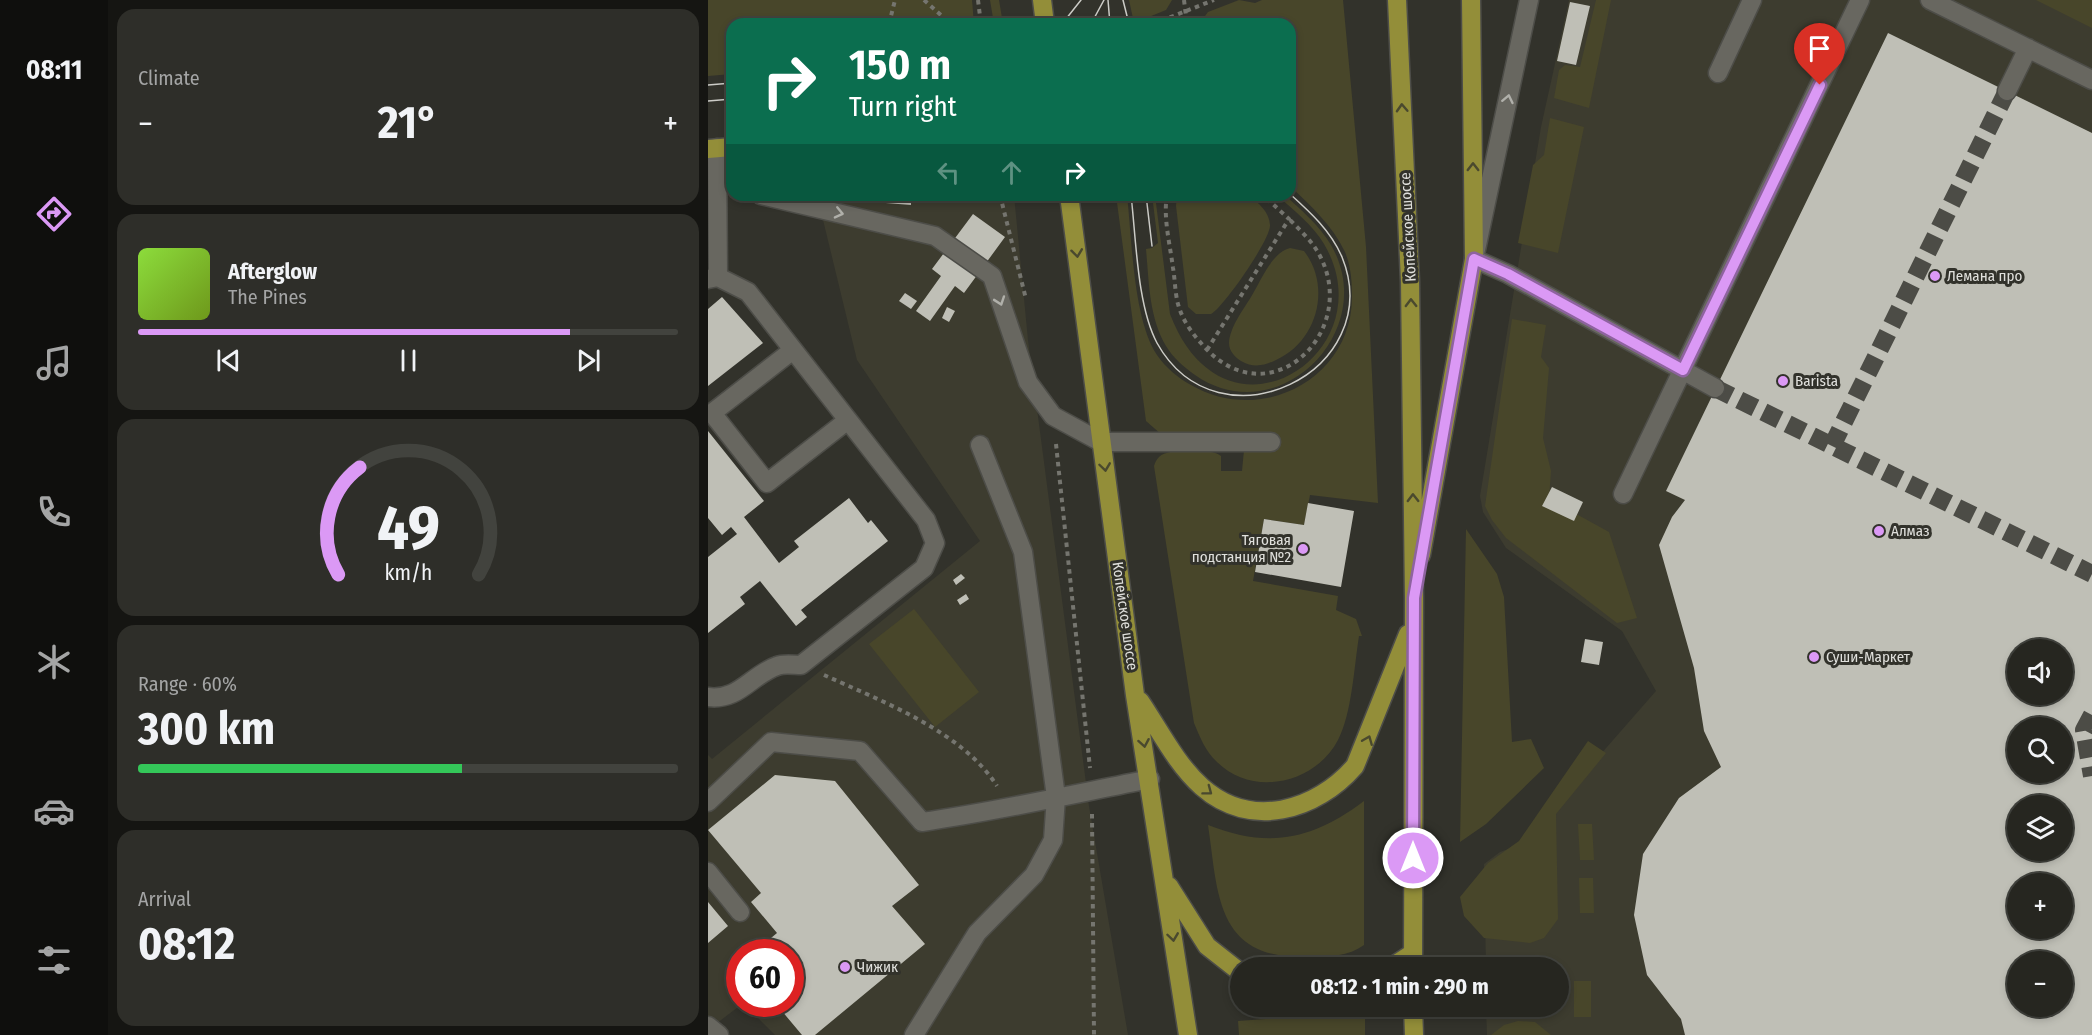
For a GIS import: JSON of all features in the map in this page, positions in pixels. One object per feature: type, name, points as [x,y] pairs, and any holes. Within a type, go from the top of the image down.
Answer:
[{"type":"main road","points":[[1042,0],[1045,18]]},
{"type":"main road","name":"Копейское шоссе","points":[[1397,0],[1410,281],[1414,598],[1413,957]]},
{"type":"main road","name":"Копейское шоссе","points":[[1414,598],[1474,259],[1471,0]]},
{"type":"main road","name":"Копейское шоссе","points":[[1070,201],[1135,695],[1150,779],[1188,1035]]},
{"type":"main road","points":[[1135,695],[1181,762],[1202,787],[1217,798],[1251,809],[1285,810],[1298,807],[1326,793],[1343,780],[1355,766],[1384,699],[1413,621]]},
{"type":"main road","points":[[1165,880],[1207,946],[1230,964]]},
{"type":"main road","points":[[1413,1017],[1414,1035]]},
{"type":"street","name":"Копейское шоссе","points":[[1474,259],[1529,0]]},
{"type":"street","points":[[1718,73],[1752,0]]},
{"type":"street","points":[[1623,494],[1860,0]]},
{"type":"street","points":[[1930,0],[2092,80]]},
{"type":"street","points":[[2007,91],[2028,48]]},
{"type":"street","points":[[708,697],[717,698],[740,692],[764,672],[780,664],[801,665],[924,568],[935,543],[926,520],[748,292],[713,278],[724,183],[719,148]]},
{"type":"street","points":[[786,201],[935,236],[992,276],[1028,382],[1053,416],[1101,442],[1271,442]]},
{"type":"street","points":[[1474,259],[1508,274],[1715,388]]},
{"type":"street","points":[[793,350],[712,413],[719,422],[767,483],[848,420]]},
{"type":"street","points":[[914,1035],[976,933],[1034,875],[1053,840],[1056,797],[1023,552],[980,445]]},
{"type":"street","points":[[708,802],[771,742],[860,751],[922,822],[1012,809],[1056,797],[1150,779]]},
{"type":"street","points":[[708,872],[740,912]]},
{"type":"street","points":[[708,1026],[718,1035]]},
{"type":"path","points":[[891,18],[895,0]]},
{"type":"path","points":[[924,0],[944,18]]},
{"type":"path","points":[[978,0],[980,18]]},
{"type":"path","points":[[1184,0],[1187,18]]},
{"type":"path","points":[[1168,18],[1214,0]]},
{"type":"path","points":[[1001,201],[1027,304]]},
{"type":"path","points":[[1167,201],[1166,213],[1178,304],[1189,329],[1222,365],[1234,371],[1262,375],[1292,364],[1314,343],[1327,316],[1330,302],[1328,277],[1320,255],[1289,219],[1270,201]]},
{"type":"path","points":[[1207,350],[1289,219]]},
{"type":"path","points":[[1053,416],[1092,790],[1094,1035]]},
{"type":"path","points":[[801,665],[885,703],[947,737],[988,771],[1012,809]]},
{"type":"shaded area","points":[[708,0],[972,0],[974,18],[726,18],[726,74],[708,76]]},
{"type":"shaded area","points":[[990,0],[999,0],[1002,18],[993,18]]},
{"type":"shaded area","points":[[1129,0],[1172,0],[1166,10],[1146,18],[1133,18]]},
{"type":"shaded area","points":[[1239,0],[1255,3],[1262,0],[1343,0],[1366,247],[1378,503],[1310,495],[1304,525],[1264,519],[1253,581],[1338,596],[1336,610],[1356,619],[1362,636],[1359,636],[1352,690],[1343,729],[1338,740],[1328,755],[1315,767],[1283,781],[1248,780],[1232,773],[1217,762],[1206,749],[1194,723],[1154,466],[1158,458],[1164,454],[1199,450],[1221,456],[1221,471],[1242,471],[1244,450],[1162,435],[1146,421],[1117,201],[1128,201],[1138,300],[1149,340],[1161,360],[1181,379],[1218,396],[1246,400],[1273,397],[1298,387],[1320,372],[1337,351],[1348,326],[1352,297],[1351,274],[1345,252],[1334,233],[1296,192],[1296,18],[1204,18],[1208,12]]},
{"type":"shaded area","name":"Алмаз","points":[[1569,0],[2092,0],[2092,1035],[1487,1035],[1486,1017],[1569,1017],[1569,957],[1486,957],[1484,864],[1500,852],[1522,844],[1656,691],[1622,631],[1506,548],[1483,512],[1480,496],[1541,127]]},
{"type":"shaded area","points":[[1596,0],[1611,0],[1589,108],[1554,98],[1559,70],[1565,65],[1580,67]]},
{"type":"shaded area","points":[[2036,0],[2092,0],[2092,28]]},
{"type":"shaded area","points":[[1550,118],[1584,127],[1558,253],[1518,243],[1533,165],[1544,155]]},
{"type":"shaded area","points":[[818,201],[1015,201],[1028,340],[1089,806],[1128,1035],[775,1035],[757,1017],[804,1017],[804,939],[726,939],[726,1016],[708,1030],[708,755],[712,759],[980,541],[857,360]]},
{"type":"shaded area","points":[[1153,201],[1156,201],[1170,314],[1195,357],[1226,379],[1260,384],[1292,374],[1318,352],[1335,321],[1338,284],[1324,244],[1309,224],[1284,201],[1292,201],[1310,218],[1331,245],[1343,278],[1343,310],[1332,339],[1313,364],[1288,382],[1258,391],[1227,390],[1195,375],[1175,358],[1166,346],[1156,323],[1146,249],[1158,243]]},
{"type":"shaded area","points":[[1176,201],[1255,201],[1268,216],[1270,225],[1268,233],[1255,258],[1225,300],[1211,314],[1196,314],[1188,307]]},
{"type":"shaded area","points":[[1290,248],[1304,251],[1313,265],[1317,281],[1316,312],[1302,340],[1290,352],[1267,364],[1250,365],[1237,358],[1230,349],[1232,331],[1267,268],[1277,256]]},
{"type":"shaded area","points":[[1512,319],[1546,325],[1541,357],[1549,368],[1543,438],[1551,471],[1549,499],[1609,532],[1637,618],[1617,623],[1506,538],[1492,520],[1485,506]]},
{"type":"shaded area","points":[[1466,529],[1497,574],[1504,597],[1512,742],[1531,739],[1544,768],[1486,824],[1460,842]]},
{"type":"shaded area","points":[[914,609],[979,692],[935,727],[869,644]]},
{"type":"shaded area","points":[[1588,741],[1606,753],[1556,814],[1558,919],[1544,938],[1530,943],[1484,938],[1464,916],[1460,897],[1488,863],[1519,841]]},
{"type":"shaded area","points":[[1364,801],[1364,945],[1342,955],[1326,957],[1273,954],[1252,946],[1236,933],[1226,916],[1219,896],[1208,825],[1251,837],[1289,837],[1326,825]]},
{"type":"shaded area","points":[[1578,824],[1592,824],[1594,860],[1580,860]]},
{"type":"shaded area","points":[[1579,878],[1593,878],[1594,913],[1580,913]]},
{"type":"shaded area","points":[[1574,981],[1591,981],[1591,1017],[1574,1017]]},
{"type":"shaded area","points":[[1294,1017],[1365,1017],[1365,1035],[1239,1035],[1238,1021]]},
{"type":"shaded area","points":[[1518,1021],[1535,1022],[1551,1035],[1491,1035],[1504,1025]]},
{"type":"building","points":[[1570,2],[1590,6],[1576,65],[1557,61]]},
{"type":"building","name":"Алмаз","points":[[1888,33],[2092,133],[2092,1035],[1685,1035],[1681,1019],[1647,975],[1634,915],[1643,854],[1679,798],[1721,767],[1704,731],[1694,668],[1659,545],[1672,517],[1685,500],[1666,491]]},
{"type":"building","points":[[911,201],[911,205],[873,202]]},
{"type":"building","points":[[973,214],[1005,237],[964,293],[955,286],[930,321],[916,311],[941,276],[932,269]]},
{"type":"building","points":[[905,293],[917,301],[911,309],[899,301]]},
{"type":"building","points":[[722,297],[763,343],[708,386],[708,309]]},
{"type":"building","points":[[947,307],[955,311],[949,322],[942,318]]},
{"type":"building","points":[[708,431],[764,501],[744,517],[779,563],[799,547],[794,541],[849,498],[868,523],[871,520],[888,541],[801,610],[807,617],[796,626],[760,581],[740,597],[745,604],[708,633],[708,557],[737,534],[731,527],[722,535],[708,518]]},
{"type":"building","points":[[1552,487],[1583,502],[1574,521],[1542,506]]},
{"type":"building","name":"Тяговая подстанция №2","points":[[1308,503],[1354,511],[1341,587],[1255,572],[1264,519],[1304,525]]},
{"type":"building","points":[[961,574],[965,578],[956,585],[953,580]]},
{"type":"building","points":[[966,594],[969,599],[960,605],[957,600]]},
{"type":"building","points":[[1585,639],[1603,642],[1599,665],[1581,662]]},
{"type":"building","points":[[775,775],[835,781],[919,885],[892,906],[925,944],[815,1035],[802,1035],[787,1017],[804,1017],[804,939],[770,939],[777,933],[751,902],[761,893],[708,830]]},
{"type":"building","points":[[708,902],[728,926],[708,943]]},
{"type":"tunnel","points":[[1832,446],[2007,91]]},
{"type":"tunnel","points":[[1715,388],[2092,574]]},
{"type":"tunnel","points":[[2092,715],[2084,730],[2092,776]]},
{"type":"tram line","points":[[1067,18],[1081,0]]},
{"type":"tram line","points":[[1094,18],[1104,0]]},
{"type":"tram line","points":[[1108,0],[1110,18]]},
{"type":"tram line","points":[[1123,0],[1128,18]]},
{"type":"tram line","points":[[708,85],[726,84]]},
{"type":"tram line","points":[[708,101],[726,100]]},
{"type":"tram line","points":[[1132,201],[1141,291],[1150,328],[1157,343],[1185,376],[1219,392],[1255,395],[1290,384],[1320,364],[1341,334],[1350,298],[1342,257],[1319,222],[1296,200]]},
{"type":"tram line","points":[[1147,201],[1152,246]]},
{"type":"place","name":"Лемана про","points":[[1935,276]]},
{"type":"place","name":"Barista","points":[[1783,381]]},
{"type":"place","name":"Алмаз","points":[[1879,531]]},
{"type":"place","name":"Тяговая подстанция №2","points":[[1303,549]]},
{"type":"place","name":"Суши-Маркет","points":[[1814,657]]},
{"type":"place","name":"Чижик","points":[[845,967]]},
{"type":"route","points":[[1413,858],[1414,598],[1474,259],[1508,274],[1683,370],[1820,85]]}]
